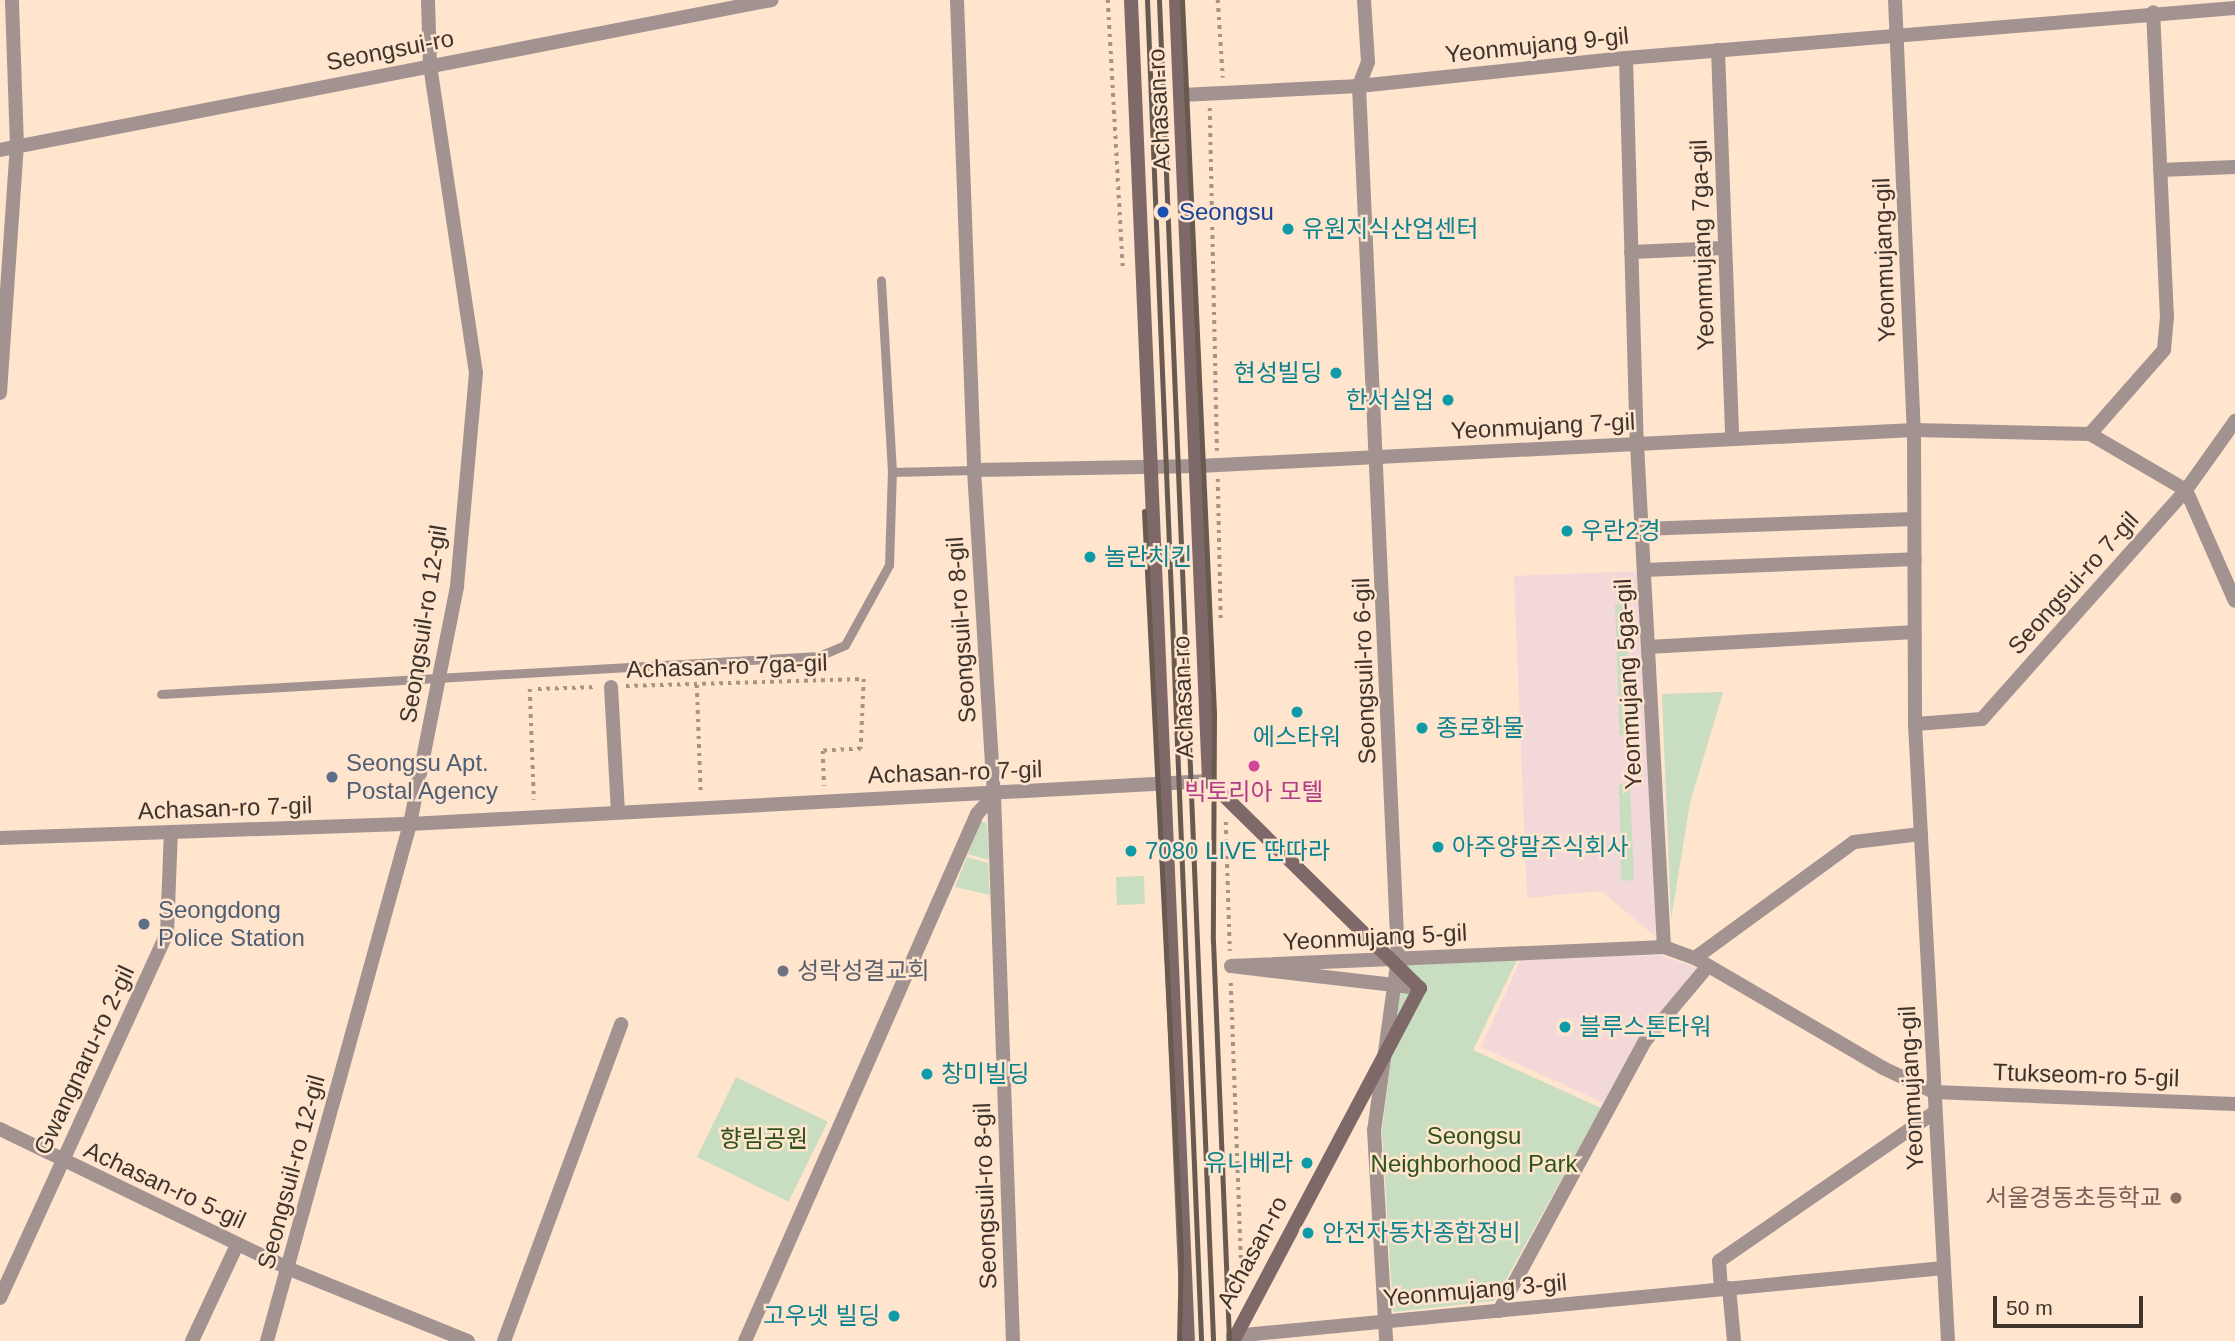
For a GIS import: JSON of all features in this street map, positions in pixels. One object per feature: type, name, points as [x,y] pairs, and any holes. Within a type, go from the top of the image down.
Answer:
[{"type":"main road","name":"Achasan-ro","points":[[1131,0],[1188,1341]]},
{"type":"main road","name":"Achasan-ro","points":[[1176,0],[1199,466],[1209,781],[1420,988],[1233,1339]]},
{"type":"street","points":[[0,393],[17,146],[12,0]]},
{"type":"street","name":"Seongsuil-ro 12-gil","points":[[267,1341],[410,824],[457,586],[476,373],[430,65],[428,0]]},
{"type":"street","name":"Seongsui-ro","points":[[0,150],[772,0]]},
{"type":"street","name":"Seongsuil-ro 8-gil","points":[[957,0],[974,470],[994,795],[1013,1341]]},
{"type":"street","name":"Seongsuil-ro 6-gil","points":[[1364,0],[1368,62],[1359,86],[1398,958],[1374,1130],[1386,1341]]},
{"type":"street","name":"Yeonmujang-gil","points":[[1895,0],[1914,430],[1915,723],[1948,1341]]},
{"type":"street","name":"Yeonmujang 9-gil","points":[[1182,95],[1359,86],[1626,58],[2153,12],[2235,8]]},
{"type":"street","points":[[2153,12],[2167,318],[2164,350],[2090,433],[2186,490],[2235,601]]},
{"type":"street","name":"Yeonmujang 7ga-gil","points":[[1718,50],[1732,439]]},
{"type":"street","name":"Yeonmujang 5ga-gil","points":[[1626,58],[1637,444],[1664,947]]},
{"type":"street","points":[[2160,170],[2235,167]]},
{"type":"street","points":[[1632,251],[1724,248]]},
{"type":"street","name":"Seongsui-ro 7-gil","points":[[1915,723],[1982,719],[2186,490],[2235,421]]},
{"type":"street","name":"Yeonmujang 7-gil","points":[[974,470],[1199,466],[1914,430],[2090,433]]},
{"type":"street","points":[[1642,530],[1914,519]]},
{"type":"street","points":[[1644,570],[1915,559]]},
{"type":"street","points":[[1648,648],[1915,632]]},
{"type":"street","points":[[611,687],[618,812]]},
{"type":"street","name":"Achasan-ro 7-gil","points":[[0,838],[410,824],[702,805],[994,795],[1209,781]]},
{"type":"street","points":[[745,1341],[977,814],[994,795]]},
{"type":"street","name":"Gwangnaru-ro 2-gil","points":[[0,1298],[167,934],[171,832]]},
{"type":"street","points":[[1499,1311],[1645,1041],[1702,962],[1854,842],[1921,834]]},
{"type":"street","name":"Yeonmujang 5-gil","points":[[1420,988],[1231,966],[1664,947],[1702,962],[1883,1068],[1934,1092]]},
{"type":"street","points":[[505,1341],[621,1024]]},
{"type":"street","name":"Ttukseom-ro 5-gil","points":[[1934,1092],[2235,1104]]},
{"type":"street","points":[[1734,1341],[1718,1261],[1936,1112]]},
{"type":"street","name":"Achasan-ro 5-gil","points":[[0,1129],[62,1163],[237,1245],[468,1341]]},
{"type":"street","points":[[192,1341],[237,1245]]},
{"type":"street","name":"Yeonmujang 3-gil","points":[[1233,1339],[1944,1268]]},
{"type":"lane","points":[[161,694],[819,656],[845,645],[888,565],[892,472],[881,280]]},
{"type":"lane","points":[[892,472],[974,470]]},
{"type":"path","points":[[1218,0],[1223,79]]},
{"type":"path","name":"Achasan-ro 7ga-gil","points":[[517,689],[864,679],[861,749],[823,751],[824,799]]},
{"type":"path","points":[[697,684],[702,805]]},
{"type":"path","points":[[530,689],[534,816]]},
{"type":"shaded area","points":[[1644,571],[1656,937],[1601,891],[1527,898],[1514,576]]},
{"type":"shaded area","points":[[1660,955],[1698,968],[1640,1035],[1604,1103],[1481,1047],[1521,959]]},
{"type":"green space","points":[[1615,604],[1626,604],[1631,735],[1620,735]]},
{"type":"green space","points":[[1723,692],[1690,803],[1671,919],[1662,694]]},
{"type":"green space","points":[[1630,783],[1634,880],[1621,881],[1619,784]]},
{"type":"green space","points":[[978,821],[987,823],[989,860],[968,854]]},
{"type":"green space","points":[[967,857],[988,863],[990,895],[955,887]]},
{"type":"green space","points":[[1144,876],[1145,904],[1117,905],[1116,877]]},
{"type":"green space","name":"Seongsu Neighborhood Park","points":[[1518,958],[1473,1050],[1601,1108],[1494,1301],[1393,1312],[1382,1131],[1403,965]]},
{"type":"green space","name":"향림공원","points":[[736,1077],[828,1122],[789,1202],[697,1157]]},
{"type":"railway","points":[[1147,0],[1201,1341]]},
{"type":"railway","points":[[1159,0],[1213,1341]]},
{"type":"railway","points":[[1182,0],[1214,713],[1213,941],[1229,1341]]},
{"type":"railway","points":[[1144,511],[1181,1254],[1179,1341]]},
{"type":"place","name":"Seongsu","points":[[1163,212]]},
{"type":"place","name":"유원지식산업센터","points":[[1288,229]]},
{"type":"place","name":"현성빌딩","points":[[1336,373]]},
{"type":"place","name":"한서실업","points":[[1448,400]]},
{"type":"place","name":"우란2경","points":[[1567,531]]},
{"type":"place","name":"놀란치킨","points":[[1090,557]]},
{"type":"place","name":"에스타워","points":[[1297,712]]},
{"type":"place","name":"종로화물","points":[[1422,728]]},
{"type":"place","name":"빅토리아 모텔","points":[[1254,766]]},
{"type":"place","name":"Seongsu Apt. Postal Agency","points":[[332,777]]},
{"type":"place","name":"아주양말주식회사","points":[[1438,847]]},
{"type":"place","name":"7080 LIVE 딴따라","points":[[1131,851]]},
{"type":"place","name":"Seongdong Police Station","points":[[144,924]]},
{"type":"place","name":"성락성결교회","points":[[783,971]]},
{"type":"place","name":"블루스톤타워","points":[[1565,1027]]},
{"type":"place","name":"창미빌딩","points":[[927,1074]]},
{"type":"place","name":"유니베라","points":[[1307,1163]]},
{"type":"place","name":"서울경동초등학교","points":[[2176,1198]]},
{"type":"place","name":"안전자동차종합정비","points":[[1308,1233]]},
{"type":"place","name":"고우넷 빌딩","points":[[894,1316]]}]
